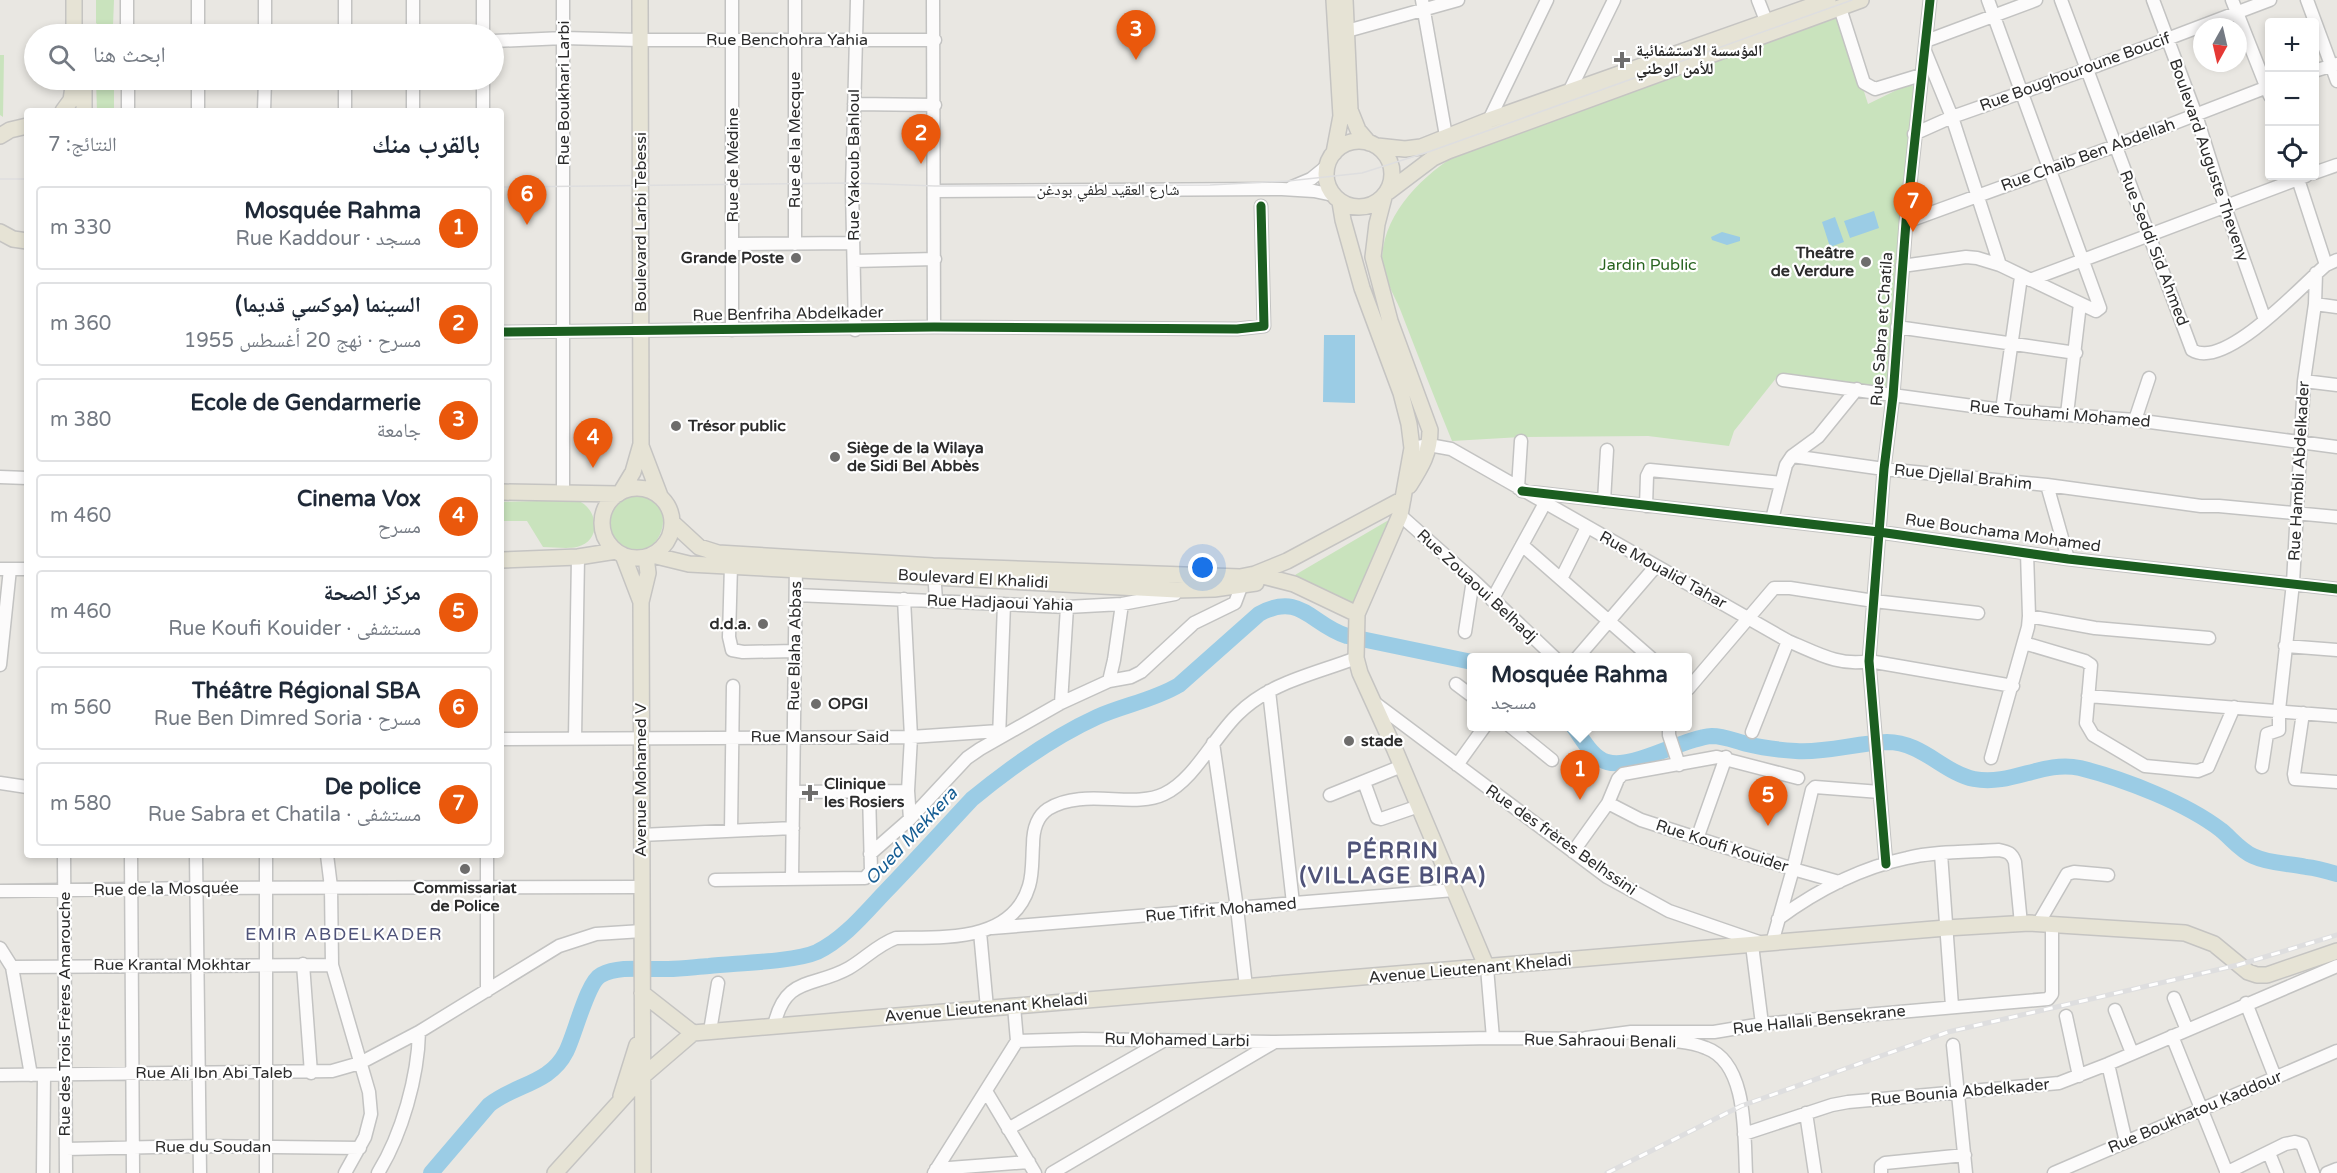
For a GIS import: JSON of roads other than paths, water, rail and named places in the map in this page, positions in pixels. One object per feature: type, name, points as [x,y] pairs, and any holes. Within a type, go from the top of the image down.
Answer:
[{"type":"main road","points":[[74,0],[74,24]]},
{"type":"main road","points":[[84,0],[84,24]]},
{"type":"main road","name":"Boulevard Larbi Tebessi","points":[[640,0],[641,444]]},
{"type":"main road","points":[[1334,0],[1341,116],[1326,178],[1337,198],[1362,288],[1388,335],[1403,385],[1412,448],[1400,515],[1356,618],[1355,657],[1487,968]]},
{"type":"main road","points":[[1345,0],[1350,110],[1358,130],[1386,155],[1391,164],[1393,178],[1374,236],[1373,256],[1390,321],[1388,335]]},
{"type":"main road","points":[[1337,198],[1349,206],[1368,207],[1419,167],[1443,142],[1489,120],[1767,23],[1834,4],[1862,0]]},
{"type":"main road","points":[[1330,160],[1346,144],[1353,142],[1412,148],[1443,142],[1834,4]]},
{"type":"main road","points":[[65,108],[71,100],[72,90]]},
{"type":"main road","points":[[84,90],[84,108]]},
{"type":"main road","points":[[3,132],[24,127]]},
{"type":"main road","points":[[0,232],[14,239],[24,241]]},
{"type":"main road","points":[[1253,581],[1404,496],[1425,460],[1430,430],[1403,385]]},
{"type":"main road","points":[[641,444],[633,472],[605,510],[602,524],[605,537],[620,553],[641,602]]},
{"type":"main road","points":[[641,444],[660,496],[667,504],[673,523],[699,547],[718,553],[796,563],[934,572],[1227,576],[1303,588],[1356,618]]},
{"type":"main road","points":[[504,492],[619,493],[641,488],[660,496]]},
{"type":"main road","points":[[649,556],[659,551],[669,538],[673,523]]},
{"type":"main road","points":[[504,560],[620,553],[634,558],[649,556],[689,564],[796,563]]},
{"type":"main road","points":[[641,602],[648,573],[649,556]]},
{"type":"main road","name":"Boulevard El Khalidi","points":[[934,572],[1177,590],[1202,589],[1253,581]]},
{"type":"main road","points":[[1253,581],[1303,588]]},
{"type":"main road","name":"Avenue Mohamed V","points":[[641,602],[642,988]]},
{"type":"main road","name":"Avenue Lieutenant Kheladi","points":[[693,1033],[1946,928],[2021,924],[2185,933],[2214,944],[2238,965],[2257,975],[2267,975],[2337,951]]},
{"type":"main road","points":[[642,988],[643,1173]]},
{"type":"main road","points":[[555,1173],[619,1100],[693,1033],[642,988]]},
{"type":"main road","points":[[619,1100],[633,1060],[642,1021]]},
{"type":"main road","points":[[606,1114],[628,1109],[643,1115]]},
{"type":"street","points":[[127,0],[127,24]]},
{"type":"street","points":[[198,0],[198,24]]},
{"type":"street","points":[[265,0],[265,24]]},
{"type":"street","points":[[345,0],[345,24]]},
{"type":"street","points":[[413,0],[413,24]]},
{"type":"street","points":[[483,0],[483,24]]},
{"type":"street","name":"Rue Boukhari Larbi","points":[[563,0],[563,492]]},
{"type":"street","name":"Rue de Médine","points":[[732,0],[732,330]]},
{"type":"street","name":"Rue de la Mecque","points":[[795,0],[795,244]]},
{"type":"street","name":"Rue Yakoub Bahloul","points":[[855,330],[853,243],[856,0]]},
{"type":"street","points":[[933,0],[935,40],[934,327]]},
{"type":"street","points":[[1347,32],[1423,4],[1458,0]]},
{"type":"street","points":[[1489,120],[1547,0]]},
{"type":"street","points":[[1568,94],[1614,0]]},
{"type":"street","points":[[1758,0],[1767,23]]},
{"type":"street","name":"Rue Sabra et Chatila","points":[[1886,864],[1869,662],[1914,134],[1930,0]]},
{"type":"street","points":[[1902,266],[1966,257],[1977,258],[2000,265],[2080,304],[2098,310],[2099,305],[1988,0]]},
{"type":"street","points":[[2000,265],[1952,117],[1925,46],[2036,0]]},
{"type":"street","name":"Rue Seddi Sid Ahmed","points":[[2061,0],[2192,350],[2204,353],[2229,347],[2265,320]]},
{"type":"street","name":"Boulevard Auguste Theveny","points":[[2153,0],[2196,115],[2224,207],[2265,320]]},
{"type":"street","points":[[2232,0],[2265,82]]},
{"type":"street","name":"Rue Boughouroune Boucif","points":[[1914,134],[1952,117],[2088,69],[2270,0]]},
{"type":"street","points":[[2307,0],[2334,65],[2337,81]]},
{"type":"street","points":[[1423,4],[1443,142]]},
{"type":"street","points":[[1834,4],[1864,83],[1869,88],[1875,89],[1921,75]]},
{"type":"street","name":"Rue Benchohra Yahia","points":[[504,41],[564,38],[935,40]]},
{"type":"street","points":[[2319,70],[2334,65]]},
{"type":"street","points":[[128,90],[128,108]]},
{"type":"street","points":[[198,90],[198,108]]},
{"type":"street","points":[[264,108],[265,90]]},
{"type":"street","points":[[345,90],[345,108]]},
{"type":"street","points":[[413,90],[413,108]]},
{"type":"street","points":[[483,90],[483,108]]},
{"type":"street","name":"Rue Chaib Ben Abdellah","points":[[1906,222],[2265,90]]},
{"type":"street","points":[[854,104],[935,105]]},
{"type":"street","points":[[1282,189],[1305,182],[1330,160]]},
{"type":"street","points":[[2319,171],[2337,165]]},
{"type":"street","points":[[2025,278],[2082,260],[2290,180]]},
{"type":"street","points":[[2265,320],[2326,266],[2301,180]]},
{"type":"street","name":"شارع العقيد لطفي بودغن","points":[[934,191],[1282,189],[1314,190],[1337,198]]},
{"type":"street","name":"Rue Benfriha Abdelkader","points":[[504,332],[1264,326],[1261,206]]},
{"type":"street","points":[[733,244],[853,243]]},
{"type":"street","points":[[854,261],[935,259]]},
{"type":"street","name":"Rue Hambli Abdelkader","points":[[2262,767],[2267,734],[2279,730],[2285,646],[2293,583],[2304,381],[2314,304],[2326,266]]},
{"type":"street","points":[[2001,410],[2011,344],[2025,278]]},
{"type":"street","points":[[2067,414],[2080,304]]},
{"type":"street","points":[[2314,304],[2337,307]]},
{"type":"street","points":[[1897,327],[2076,353]]},
{"type":"street","points":[[2135,420],[2149,378]]},
{"type":"street","name":"Rue Touhami Mohamed","points":[[1783,380],[2001,410],[2135,420],[2337,447]]},
{"type":"street","points":[[2304,381],[2337,385]]},
{"type":"street","points":[[1772,519],[1786,465],[1792,456],[1810,444],[1857,389]]},
{"type":"street","points":[[1520,490],[1521,441]]},
{"type":"street","points":[[1412,448],[1429,445]]},
{"type":"street","name":"Rue Moualid Tahar","points":[[1429,445],[1450,449],[1464,456],[1788,641],[1835,661],[1847,664],[1869,662],[2013,686]]},
{"type":"street","points":[[1604,501],[1607,450]]},
{"type":"street","name":"Rue Djellal Brahim","points":[[1792,456],[1884,469],[2047,485],[2201,506],[2337,517]]},
{"type":"street","points":[[1646,506],[1647,476],[1650,470],[1781,483]]},
{"type":"street","points":[[0,477],[24,478]]},
{"type":"street","points":[[2047,485],[2068,559]]},
{"type":"street","name":"Rue Bouchama Mohamed","points":[[1520,490],[1880,532],[2068,559],[2337,589]]},
{"type":"street","points":[[1492,600],[1545,503]]},
{"type":"street","name":"Rue Zouaoui Belhadj","points":[[1400,515],[1551,653]]},
{"type":"street","points":[[1561,579],[1587,527]]},
{"type":"street","points":[[1522,545],[1646,653]]},
{"type":"street","points":[[1991,758],[2013,686],[2029,616],[2027,554]]},
{"type":"street","points":[[575,738],[578,557]]},
{"type":"street","name":"Rue Blaha Abbas","points":[[792,878],[796,563]]},
{"type":"street","points":[[731,565],[729,637],[732,650],[743,652],[795,651]]},
{"type":"street","points":[[1581,653],[1656,566]]},
{"type":"street","points":[[0,665],[5,569],[24,569]]},
{"type":"street","points":[[934,572],[936,601]]},
{"type":"street","points":[[1464,632],[1473,580]]},
{"type":"street","points":[[870,854],[910,819],[967,759],[999,735],[1109,681],[1131,677],[1141,672],[1194,623],[1235,603],[1253,581]]},
{"type":"street","points":[[1692,684],[1774,588],[1790,588],[1874,601],[1978,613]]},
{"type":"street","name":"Rue Hadjaoui Yahia","points":[[796,595],[1067,607],[1122,603],[1202,589]]},
{"type":"street","points":[[904,599],[911,737],[908,791],[910,819]]},
{"type":"street","points":[[1109,681],[1122,603]]},
{"type":"street","points":[[999,735],[1004,604]]},
{"type":"street","points":[[1061,703],[1067,607]]},
{"type":"street","points":[[2029,616],[2095,628],[2209,638]]},
{"type":"street","points":[[1752,732],[1788,641]]},
{"type":"street","points":[[2024,643],[2085,661],[2091,665],[2086,723],[2093,735],[2139,764],[2189,771],[2198,771],[2208,767],[2234,707]]},
{"type":"street","points":[[2285,646],[2337,650]]},
{"type":"street","points":[[987,1008],[984,930],[999,924],[1012,913],[1024,897],[1031,878],[1036,826],[1044,812],[1071,801],[1146,798],[1161,795],[1182,781],[1238,714],[1269,691],[1296,678],[1355,657]]},
{"type":"street","points":[[1456,684],[1467,692]]},
{"type":"street","points":[[731,831],[733,686]]},
{"type":"street","points":[[1269,691],[1293,903]]},
{"type":"street","points":[[2088,696],[2337,716]]},
{"type":"street","name":"Rue des frères Belhssini","points":[[1375,703],[1607,877],[1669,911],[1763,944]]},
{"type":"street","points":[[2303,712],[2295,779],[2337,782]]},
{"type":"street","points":[[1457,765],[1481,731]]},
{"type":"street","points":[[1516,731],[1552,760]]},
{"type":"street","points":[[1669,731],[1678,761]]},
{"type":"street","name":"Rue Mansour Said","points":[[504,739],[999,735]]},
{"type":"street","points":[[1213,743],[1246,987]]},
{"type":"street","points":[[1698,836],[1726,757]]},
{"type":"street","points":[[1573,852],[1608,803],[1620,776],[1678,761],[1726,757],[1798,778]]},
{"type":"street","points":[[1330,795],[1402,766]]},
{"type":"street","points":[[1364,782],[1377,818],[1383,819],[1419,806]]},
{"type":"street","points":[[0,783],[24,787]]},
{"type":"street","points":[[1762,1024],[1763,944],[1778,919],[1813,789],[1880,792]]},
{"type":"street","points":[[793,792],[908,791]]},
{"type":"street","points":[[715,880],[865,878],[871,871],[869,792]]},
{"type":"street","name":"Rue Koufi Kouider","points":[[1608,803],[1641,820],[1839,882]]},
{"type":"street","points":[[641,835],[793,828]]},
{"type":"street","points":[[1778,919],[1807,898],[1839,882],[1907,857],[1999,850],[2013,856],[2021,924]]},
{"type":"street","points":[[1941,854],[1952,1006]]},
{"type":"street","name":"Rue des Trois Frères Amarouche","points":[[64,858],[66,1173]]},
{"type":"street","points":[[131,858],[133,1173]]},
{"type":"street","points":[[196,858],[200,1173]]},
{"type":"street","points":[[266,858],[266,1173]]},
{"type":"street","points":[[327,858],[331,887],[332,964],[369,1092],[371,1114],[366,1137],[345,1173]]},
{"type":"street","points":[[487,858],[487,991]]},
{"type":"street","points":[[2045,924],[2067,874],[2074,872],[2108,875]]},
{"type":"street","name":"Rue de la Mosquée","points":[[0,891],[331,887],[641,887]]},
{"type":"street","name":"Rue Tifrit Mohamed","points":[[774,1026],[777,1012],[789,994],[811,981],[848,969],[886,942],[896,938],[940,938],[984,930],[1454,890]]},
{"type":"street","name":"Rue Hallali Bensekrane","points":[[1586,1038],[1631,1032],[1714,1032],[1762,1024],[1952,1006],[2044,1000],[2052,996],[2045,924]]},
{"type":"street","name":"Rue Ali Ibn Abi Taleb","points":[[0,1075],[332,1071],[360,1063],[419,1032],[559,946],[596,934],[642,931]]},
{"type":"street","points":[[0,948],[12,967],[30,1075]]},
{"type":"street","points":[[303,964],[311,1073]]},
{"type":"street","name":"Rue Krantal Mokhtar","points":[[12,967],[332,964]]},
{"type":"street","name":"Rue Bounia Abdelkader","points":[[1744,1134],[1806,1113],[1848,1102],[2046,1085],[2079,1076],[2337,966]]},
{"type":"street","points":[[1487,968],[1493,1038]]},
{"type":"street","points":[[710,1031],[718,983]]},
{"type":"street","points":[[2174,998],[2187,1030]]},
{"type":"street","points":[[2246,1003],[2276,1077]]},
{"type":"street","points":[[935,1171],[1017,1041],[1014,1006]]},
{"type":"street","points":[[2115,1010],[2132,1053]]},
{"type":"street","points":[[2066,1016],[2079,1076]]},
{"type":"street","points":[[378,1173],[398,1132],[416,1072],[419,1032]]},
{"type":"street","points":[[2172,1036],[2226,1173],[2285,1144],[2299,1143],[2302,1144],[2313,1173]]},
{"type":"street","name":"Rue Sahraoui Benali","points":[[1493,1038],[1674,1041],[1707,1048],[1727,1063],[1733,1076],[1741,1106],[1746,1173]]},
{"type":"street","name":"Ru Mohamed Larbi","points":[[1017,1041],[1036,1039],[1275,1042],[1493,1038]]},
{"type":"street","points":[[1008,1129],[1165,1040]]},
{"type":"street","points":[[1052,1173],[1275,1042]]},
{"type":"street","points":[[1953,1045],[1966,1173]]},
{"type":"street","name":"Rue Boukhatou Kaddour","points":[[2054,1173],[2337,1051]]},
{"type":"street","points":[[2108,1064],[2126,1142]]},
{"type":"street","points":[[43,1173],[44,1075]]},
{"type":"street","points":[[935,1171],[1032,1168],[986,1091]]},
{"type":"street","points":[[1806,1113],[1815,1173]]},
{"type":"street","name":"Rue du Soudan","points":[[66,1149],[200,1146],[360,1148]]},
{"type":"street","points":[[2269,1153],[2277,1173]]},
{"type":"street","points":[[1882,1168],[1965,1155]]},
{"type":"street","points":[[2327,1173],[2337,1169]]},
{"type":"water","points":[[1874,211],[1879,228],[1850,238],[1844,221]]},
{"type":"water","points":[[1835,217],[1844,242],[1830,247],[1822,222]]},
{"type":"water","points":[[1722,232],[1740,237],[1740,241],[1727,245],[1712,240],[1711,237]]},
{"type":"water","points":[[1324,335],[1355,335],[1355,403],[1323,402]]},
{"type":"waterway","name":"Oued Mekkera","points":[[431,1173],[489,1105],[541,1077],[559,1063],[570,1044],[591,988],[601,975],[625,969],[678,969],[780,960],[807,955],[827,947],[854,925],[972,799],[1032,754],[1080,725],[1179,685],[1259,614],[1285,606],[1296,608],[1347,636],[1467,661]]},
{"type":"waterway","name":"Oued Mekkera","points":[[1577,731],[1588,747],[1602,760],[1618,763],[1644,758],[1687,742],[1712,736],[1759,747],[1796,751],[1819,751],[1887,742],[1900,743],[1922,752],[1963,776],[1974,779],[2001,779],[2053,767],[2080,768],[2135,785],[2173,801],[2207,820],[2244,851],[2259,859],[2337,874]]},
{"type":"tram line","points":[[504,187],[853,183],[935,186],[1210,185],[1288,181],[1362,173],[1431,151],[1852,0]]},
{"type":"tram line","points":[[0,179],[24,179]]},
{"type":"railway","points":[[1607,1173],[1741,1106],[1948,1032],[2238,965],[2337,935]]},
{"type":"place","name":"Ecole de Gendarmerie","points":[[1136,60]]},
{"type":"place","name":"المؤسسة الاستشفائية للأمن الوطني","points":[[1622,60]]},
{"type":"place","name":"السينما (موكسي قديما)","points":[[921,164]]},
{"type":"place","name":"Théâtre Régional SBA","points":[[527,225]]},
{"type":"place","name":"De police","points":[[1913,232]]},
{"type":"place","name":"Grande Poste","points":[[796,258]]},
{"type":"place","name":"Theâtre de Verdure","points":[[1866,262]]},
{"type":"place","name":"Trésor public","points":[[676,426]]},
{"type":"place","name":"Siège de la Wilaya de Sidi Bel Abbès","points":[[835,457]]},
{"type":"place","name":"Cinema Vox","points":[[593,468]]},
{"type":"place","name":"d.d.a.","points":[[763,624]]},
{"type":"place","name":"OPGI","points":[[816,704]]},
{"type":"place","name":"stade","points":[[1349,741]]},
{"type":"place","name":"Clinique les Rosiers","points":[[810,793]]},
{"type":"place","name":"Mosquée Rahma","points":[[1580,800]]},
{"type":"place","name":"مركز الصحة","points":[[1768,826]]},
{"type":"place","name":"Commissariat de Police","points":[[465,869]]},
{"type":"district","name":"PÉRRIN (VILLAGE BIRA)","points":[[1393,864]]},
{"type":"district","name":"EMIR ABDELKADER","points":[[344,934]]},
{"type":"park label","name":"Jardin Public","points":[[1648,265]]}]
